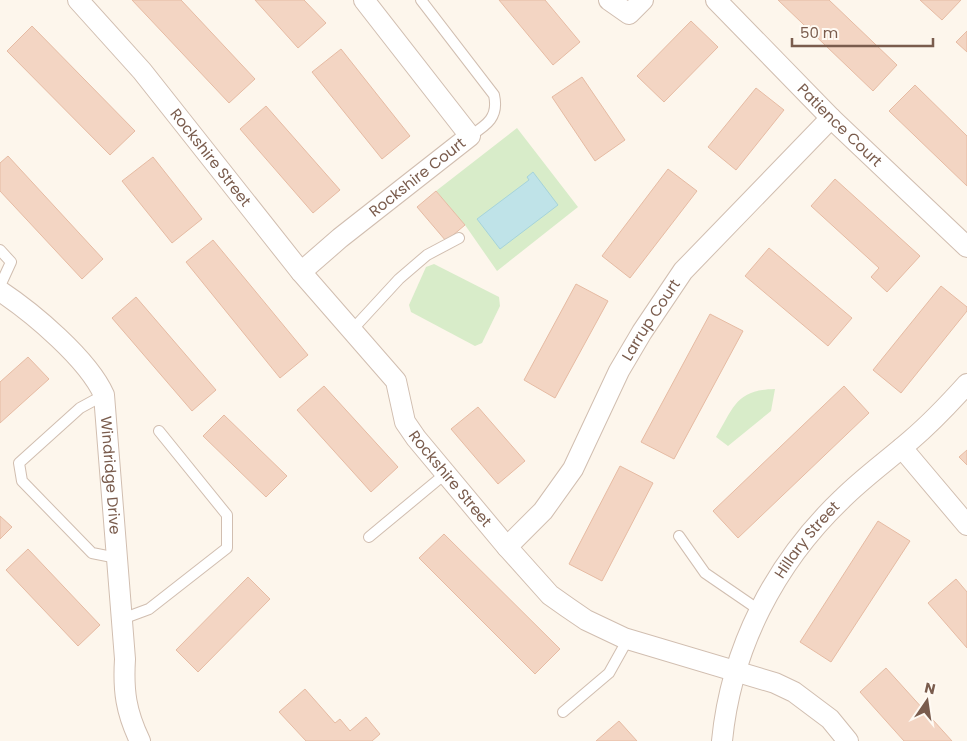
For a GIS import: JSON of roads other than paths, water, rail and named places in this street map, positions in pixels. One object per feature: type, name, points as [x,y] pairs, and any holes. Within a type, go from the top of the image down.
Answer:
[{"type":"street","name":"Rockshire Street","points":[[78,0],[142,71],[301,272],[396,381],[405,422],[445,474],[550,595],[586,620],[628,639],[736,670],[775,683],[794,692],[830,719],[848,741]]},
{"type":"street","name":"Rockshire Court","points":[[301,272],[340,238],[470,136],[364,0]]},
{"type":"street","points":[[609,0],[629,14],[643,0]]},
{"type":"street","name":"Patience Court","points":[[716,0],[831,118],[967,247]]},
{"type":"street","name":"Larrup Court","points":[[507,547],[543,511],[573,469],[619,371],[642,332],[683,271],[831,118]]},
{"type":"street","name":"Windridge Drive","points":[[0,291],[28,312],[89,369],[104,395],[118,558],[126,704],[140,741]]},
{"type":"street","name":"Hillary Street","points":[[722,741],[724,721],[736,670],[759,610],[787,562],[812,529],[843,497],[902,448],[967,384]]},
{"type":"street","points":[[902,448],[967,525]]},
{"type":"lane","points":[[420,0],[494,95],[496,109],[494,115],[488,123],[470,136]]},
{"type":"lane","points":[[352,330],[400,279],[427,255],[459,238]]},
{"type":"lane","points":[[0,250],[11,262],[0,286]]},
{"type":"lane","points":[[104,395],[80,408],[19,462],[22,481],[92,553],[118,558]]},
{"type":"lane","points":[[122,618],[149,609],[227,548],[227,515],[159,431]]},
{"type":"lane","points":[[369,537],[445,474]]},
{"type":"lane","points":[[679,536],[705,573],[759,610]]},
{"type":"lane","points":[[563,712],[609,673],[628,639]]},
{"type":"water","points":[[533,172],[558,205],[500,249],[477,219],[529,180],[527,177]]}]
